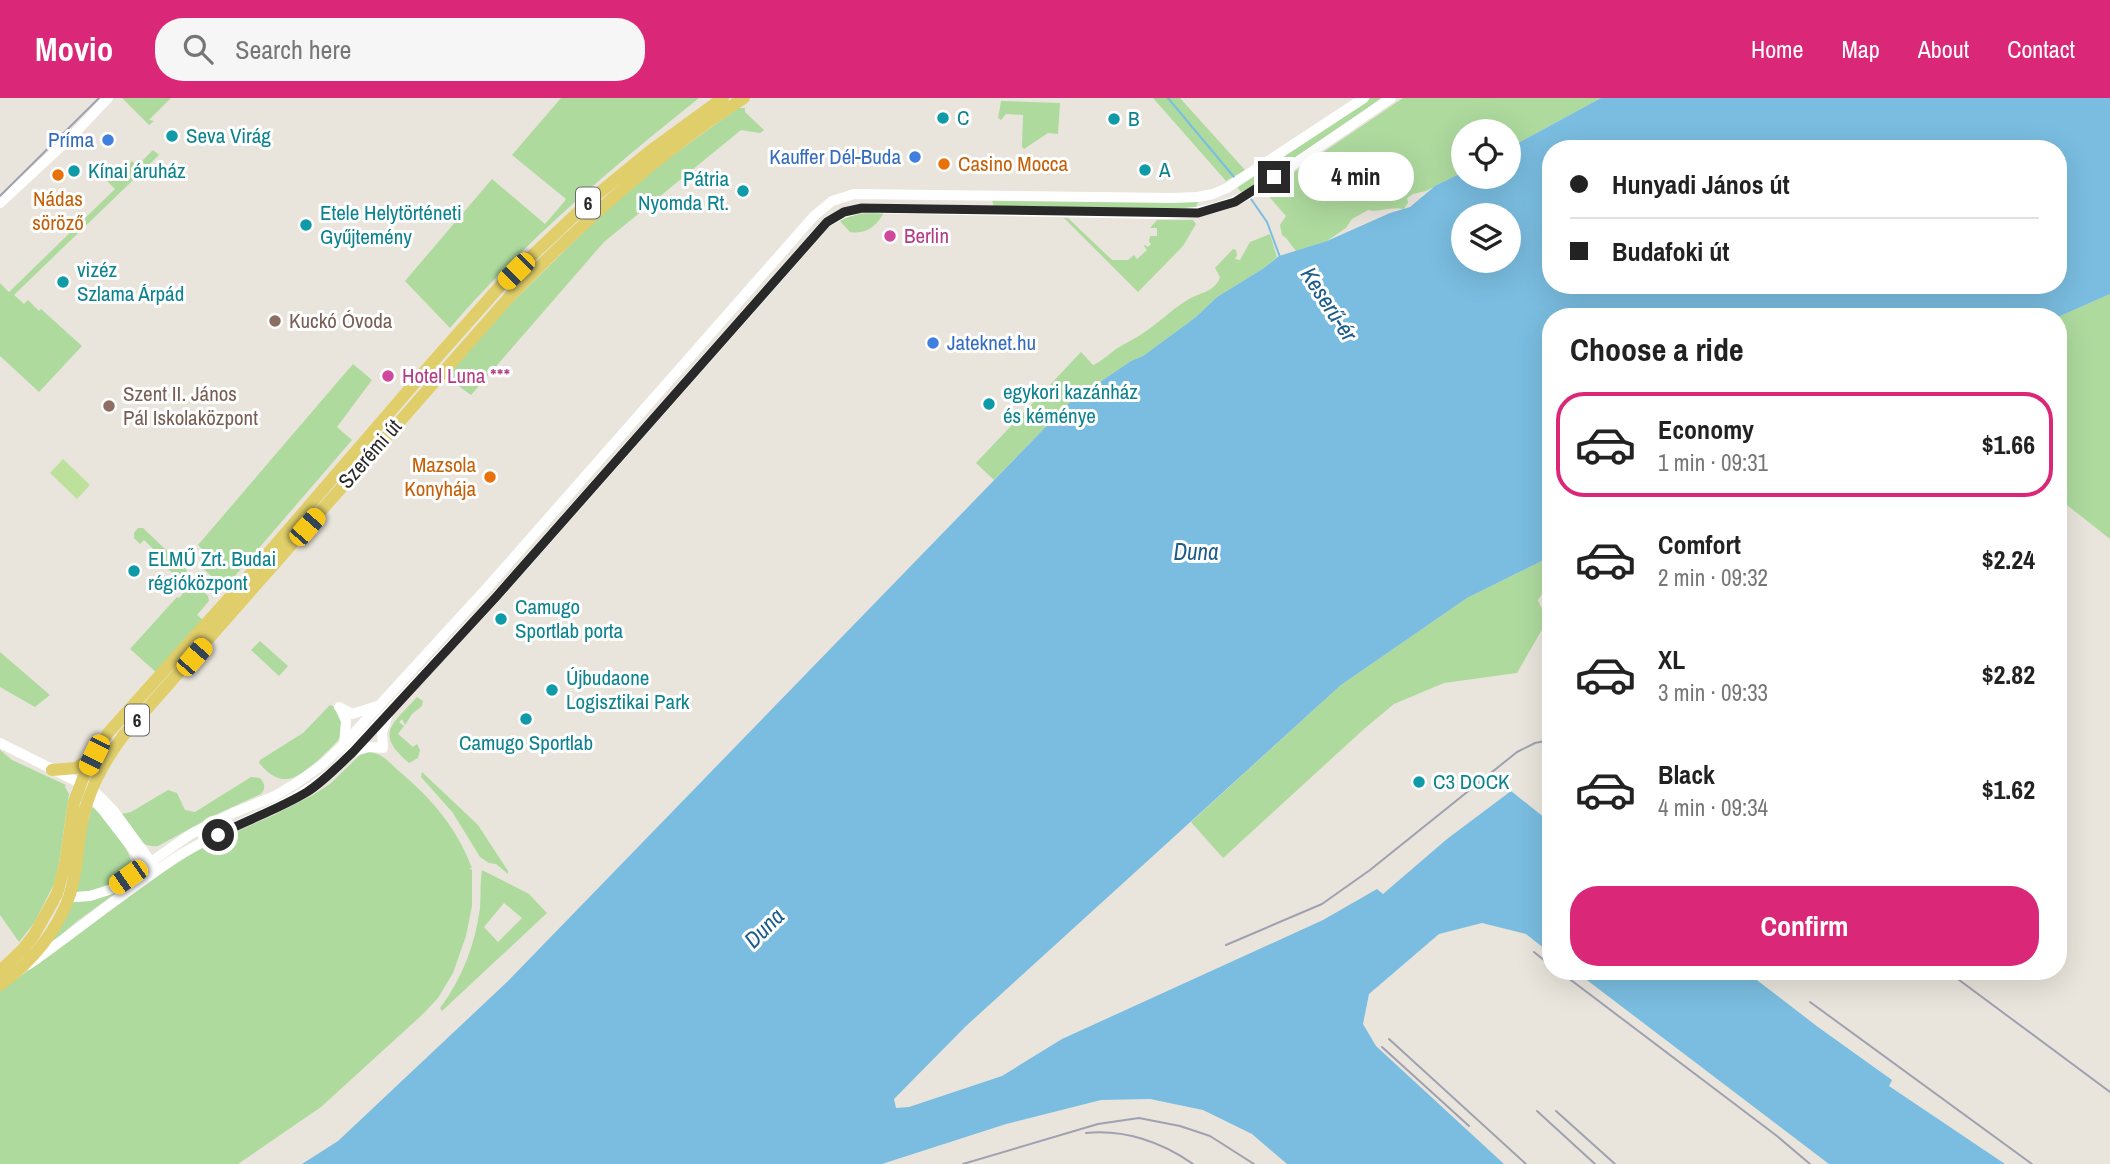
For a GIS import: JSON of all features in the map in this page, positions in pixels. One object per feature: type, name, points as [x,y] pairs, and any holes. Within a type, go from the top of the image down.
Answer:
[{"type":"main road","points":[[0,204],[108,98]]},
{"type":"main road","name":"Szerémi út","points":[[14,975],[47,938],[69,896],[94,755],[114,726],[239,587],[502,284],[594,197],[663,141],[723,98]]},
{"type":"main road","name":"Szerémi út","points":[[51,905],[65,864],[72,815],[123,736],[512,294],[562,244],[663,156],[744,98]]},
{"type":"main road","points":[[51,905],[64,897],[90,896],[111,889],[170,847],[211,823],[285,791],[348,748],[383,748],[384,709],[724,317],[814,216],[835,200],[854,194],[1183,198],[1213,194],[1227,188],[1364,98]]},
{"type":"main road","points":[[14,975],[155,872],[202,842],[307,792],[335,769],[348,748],[384,709],[496,597],[827,222],[844,212],[862,208],[1182,214],[1209,211],[1235,202],[1391,98]]},
{"type":"main road","points":[[956,195],[956,209]]},
{"type":"main road","points":[[989,195],[989,210]]},
{"type":"main road","points":[[827,222],[835,200]]},
{"type":"main road","points":[[734,306],[744,315]]},
{"type":"main road","points":[[724,317],[734,326]]},
{"type":"main road","points":[[676,373],[685,382]]},
{"type":"main road","points":[[627,447],[626,438],[631,423]]},
{"type":"main road","points":[[608,450],[627,447]]},
{"type":"main road","points":[[579,482],[589,491]]},
{"type":"main road","points":[[486,589],[496,597]]},
{"type":"main road","points":[[348,748],[346,721],[339,707],[352,714],[384,709]]},
{"type":"main road","points":[[0,743],[87,790],[113,810],[138,844],[147,863]]},
{"type":"main road","points":[[52,770],[76,768],[94,755]]},
{"type":"main road","points":[[87,790],[155,872]]},
{"type":"main road","points":[[138,844],[153,850],[170,847]]},
{"type":"main road","name":"6","points":[[0,971],[23,949],[51,905]]},
{"type":"main road","name":"6","points":[[0,985],[14,975]]},
{"type":"green space","points":[[122,98],[171,98],[149,120],[154,121],[149,125]]},
{"type":"green space","points":[[561,98],[699,98],[569,207],[478,296],[450,328],[405,281],[492,179],[545,224],[564,202],[566,199],[512,155]]},
{"type":"green space","points":[[1153,98],[1180,98],[1245,170],[1226,181]]},
{"type":"green space","points":[[1370,98],[1381,98],[1242,193],[1237,187]]},
{"type":"green space","points":[[1403,98],[1601,98],[1521,141],[1521,119],[1451,119],[1451,178],[1426,191],[1413,194],[1407,198],[1408,203],[1404,209],[1368,210],[1352,219],[1346,228],[1327,241],[1296,251],[1282,235],[1280,225],[1286,216],[1265,192]]},
{"type":"green space","points":[[1001,101],[1060,103],[1058,134],[1048,133],[1024,149],[1023,115],[1006,114],[1001,120],[998,118]]},
{"type":"green space","points":[[738,108],[745,108],[745,112],[764,130],[760,133],[741,130],[604,242],[471,395],[453,382],[451,373],[448,372],[479,335],[606,210],[665,161]]},
{"type":"green space","points":[[153,150],[159,155],[14,295],[24,304],[28,300],[39,311],[41,309],[82,346],[39,392],[0,356],[0,283],[9,292],[115,189],[98,172],[101,169],[113,180],[132,161],[137,166]]},
{"type":"green space","points":[[992,200],[1198,202],[1195,209],[994,207]]},
{"type":"green space","points":[[884,212],[875,225],[856,233],[850,232],[839,220],[851,214]]},
{"type":"green space","points":[[1064,218],[1068,218],[1112,260],[1128,260],[1134,255],[1137,259],[1147,250],[1144,246],[1151,244],[1150,236],[1157,236],[1157,228],[1150,228],[1157,220],[1193,220],[1196,224],[1183,246],[1138,292]]},
{"type":"green space","points":[[1270,234],[1277,257],[1217,297],[1196,317],[1143,356],[1131,361],[1069,403],[994,480],[976,463],[1081,352],[1093,365],[1099,362],[1184,302],[1215,286],[1220,277],[1215,268],[1233,249],[1237,255],[1235,259],[1240,260],[1250,242]]},
{"type":"green space","points":[[2110,294],[2110,539],[2067,505],[2067,313]]},
{"type":"green space","points":[[353,364],[372,380],[337,427],[352,440],[228,584],[219,583],[199,565],[202,562],[206,566],[209,562],[205,558],[208,555],[198,545]]},
{"type":"green space","points":[[63,459],[90,485],[77,499],[50,473]]},
{"type":"green space","points":[[138,528],[143,528],[186,569],[186,581],[181,581],[168,569],[170,565],[144,540],[140,544],[134,538]]},
{"type":"green space","points":[[1542,561],[1542,594],[1538,600],[1542,609],[1542,630],[1517,673],[1444,683],[1394,704],[1223,858],[1191,822],[1341,685],[1467,598]]},
{"type":"green space","points":[[190,585],[197,585],[208,596],[209,601],[197,615],[203,620],[157,673],[130,649]]},
{"type":"green space","points":[[260,641],[288,666],[279,676],[251,650]]},
{"type":"green space","points":[[0,652],[50,695],[35,707],[0,687]]},
{"type":"green space","points":[[417,697],[423,701],[422,706],[412,714],[405,725],[402,719],[399,722],[404,726],[398,734],[413,747],[417,744],[420,750],[418,758],[409,763],[392,744],[390,729]]},
{"type":"green space","points":[[330,705],[340,714],[341,737],[301,774],[287,779],[279,778],[259,763],[303,733]]},
{"type":"green space","points":[[0,750],[12,760],[66,785],[69,794],[54,884],[34,923],[19,942],[0,915]]},
{"type":"green space","points":[[364,751],[384,758],[433,804],[459,840],[472,868],[469,868],[472,870],[472,906],[466,936],[453,973],[438,998],[321,1107],[238,1164],[0,1164],[0,991],[180,860],[313,795],[330,784]]},
{"type":"green space","points":[[422,772],[478,825],[508,874],[496,864],[480,857],[453,813],[421,777]]},
{"type":"green space","points":[[251,777],[260,778],[263,782],[261,794],[158,846],[140,841],[121,814],[131,812],[168,790],[177,793],[185,810],[195,812]]},
{"type":"green space","points":[[92,807],[116,833],[132,865],[128,872],[108,886],[75,892],[84,836]]},
{"type":"green space","points":[[482,870],[529,894],[547,913],[442,1011],[440,1008],[461,973],[475,935]],"holes":[[[504,903],[522,918],[498,942],[484,927]]]},
{"type":"green space","points":[[143,873],[76,922],[47,947],[71,901]]},
{"type":"water","name":"Duna","points":[[1601,98],[2110,98],[2110,294],[2067,313],[2067,308],[1542,308],[1542,561],[1467,598],[1341,685],[965,1027],[894,1099],[896,1108],[909,1107],[1002,1076],[1062,1039],[1323,920],[1377,889],[1383,894],[1447,839],[1511,791],[1542,816],[1542,947],[1526,934],[1482,923],[1439,934],[1369,994],[1363,1024],[1376,1046],[1504,1164],[1287,1164],[1252,1134],[1203,1110],[1150,1099],[1101,1100],[1006,1124],[882,1164],[302,1164],[338,1141],[507,982],[1069,403],[1131,361],[1143,356],[1196,317],[1217,297],[1279,256],[1327,241],[1410,207],[1435,186],[1451,178],[1451,189],[1521,189],[1521,141]]},
{"type":"water","points":[[1587,980],[1757,980],[1892,1080],[1889,1086],[2005,1164],[1829,1164]]},
{"type":"waterway","name":"Keserű-ér","points":[[1168,98],[1234,177]]},
{"type":"waterway","name":"Keserű-ér","points":[[1251,199],[1267,222],[1280,257]]},
{"type":"tram line","points":[[0,196],[99,98]]},
{"type":"railway","points":[[1226,945],[1322,904],[1370,870],[1517,752],[1542,742]]},
{"type":"railway","points":[[1534,952],[1542,958]]},
{"type":"railway","points":[[1571,980],[1810,1164]]},
{"type":"railway","points":[[1959,980],[2110,1092]]},
{"type":"railway","points":[[1810,1002],[2032,1164]]},
{"type":"railway","points":[[1389,1039],[1526,1164]]},
{"type":"railway","points":[[1382,1047],[1469,1126]]},
{"type":"railway","points":[[1537,1111],[1595,1164]]},
{"type":"railway","points":[[1556,1111],[1615,1164]]},
{"type":"railway","points":[[963,1164],[1098,1124],[1139,1118],[1180,1126],[1210,1136],[1254,1164]]},
{"type":"railway","points":[[1086,1133],[1114,1133],[1156,1143],[1193,1164]]},
{"type":"place","name":"C","points":[[943,118]]},
{"type":"place","name":"B","points":[[1114,119]]},
{"type":"place","name":"Seva Virág","points":[[172,136]]},
{"type":"place","name":"Príma","points":[[108,140]]},
{"type":"place","name":"Kauffer Dél-Buda","points":[[915,157]]},
{"type":"place","name":"Casino Mocca","points":[[944,164]]},
{"type":"place","name":"A","points":[[1145,170]]},
{"type":"place","name":"Kínai áruház","points":[[74,171]]},
{"type":"place","name":"Nádas söröző","points":[[58,175]]},
{"type":"place","name":"Pátria Nyomda Rt.","points":[[743,191]]},
{"type":"place","name":"Etele Helytörténeti Gyűjtemény","points":[[306,225]]},
{"type":"place","name":"Berlin","points":[[890,236]]},
{"type":"place","name":"vizéz Szlama Árpád","points":[[63,282]]},
{"type":"place","name":"Kuckó Óvoda","points":[[275,321]]},
{"type":"place","name":"Jateknet.hu","points":[[933,343]]},
{"type":"place","name":"Hotel Luna ***","points":[[388,376]]},
{"type":"place","name":"egykori kazánház és kéménye","points":[[989,404]]},
{"type":"place","name":"Szent II. János Pál Iskolaközpont","points":[[109,406]]},
{"type":"place","name":"Mazsola Konyhája","points":[[490,477]]},
{"type":"place","name":"ELMŰ Zrt. Budai régióközpont","points":[[134,571]]},
{"type":"place","name":"Camugo Sportlab porta","points":[[501,619]]},
{"type":"place","name":"Újbudaone Logisztikai Park","points":[[552,690]]},
{"type":"place","name":"Camugo Sportlab","points":[[526,719]]},
{"type":"place","name":"C3 DOCK","points":[[1419,782]]},
{"type":"route","points":[[218,835],[307,792],[353,752],[496,597],[827,222],[844,212],[862,208],[1198,213],[1235,202],[1274,177]]}]
